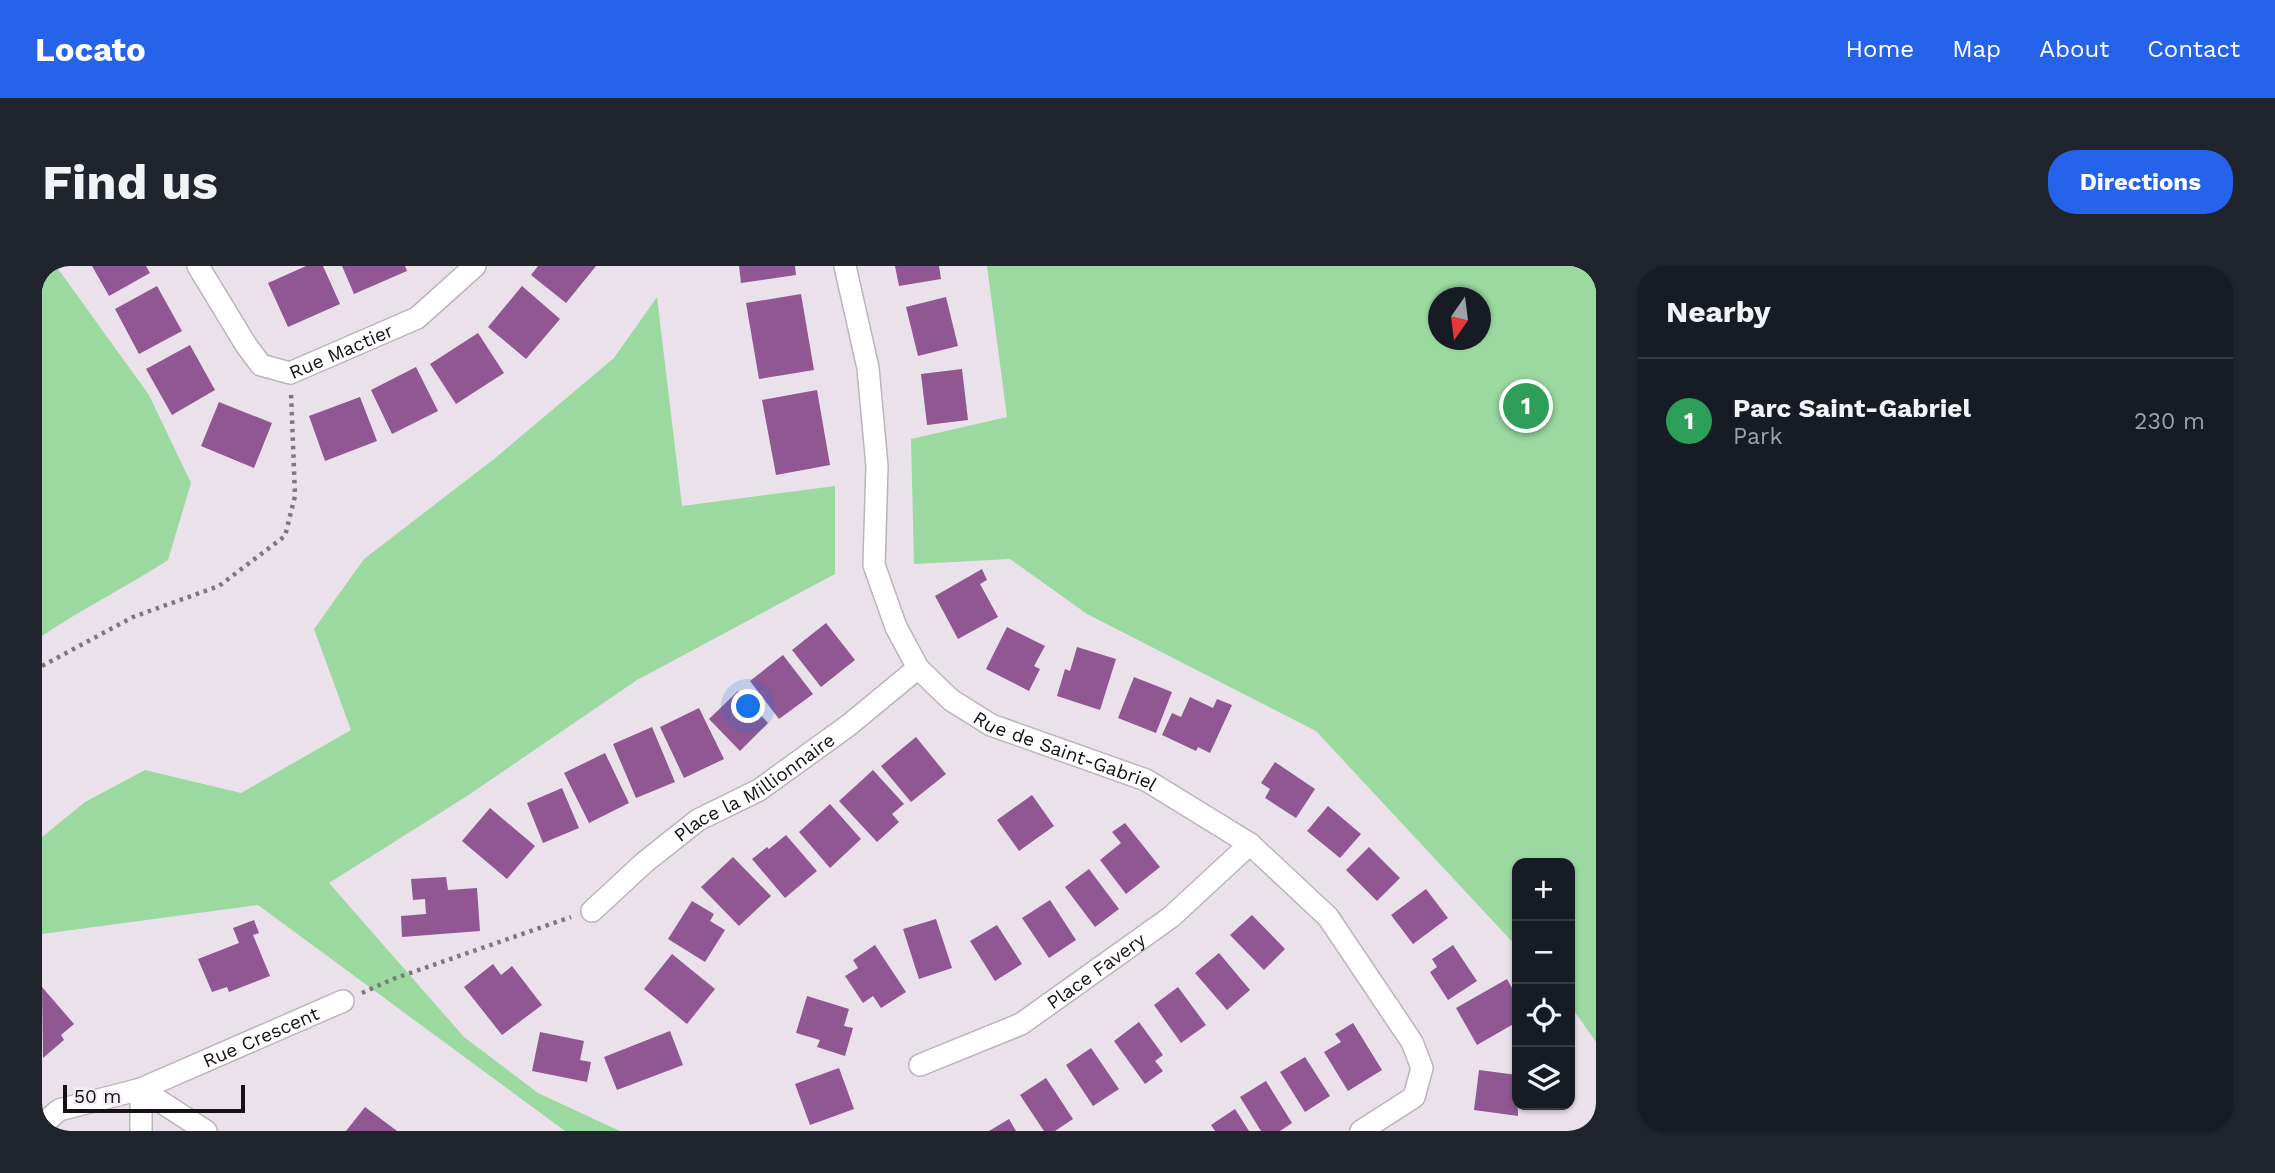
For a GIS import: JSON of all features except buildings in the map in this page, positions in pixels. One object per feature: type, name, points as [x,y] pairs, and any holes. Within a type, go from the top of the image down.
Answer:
[{"type":"street","name":"Rue Mactier","points":[[198,266],[261,365],[290,373],[417,318],[475,266]]},
{"type":"street","name":"Rue de Saint-Gabriel","points":[[845,266],[869,380],[877,466],[874,565],[896,627],[918,668],[951,700],[991,725],[1146,780],[1250,844],[1328,917],[1412,1042],[1422,1069],[1414,1097],[1361,1131]]},
{"type":"street","name":"Place la Millionnaire","points":[[592,911],[645,862],[698,820],[759,790],[849,725],[918,668]]},
{"type":"street","name":"Place Favery","points":[[920,1065],[1021,1024],[1171,917],[1250,844]]},
{"type":"street","name":"Rue Crescent","points":[[42,1125],[59,1110],[141,1089],[343,1001]]},
{"type":"street","points":[[141,1089],[141,1131]]},
{"type":"street","points":[[141,1089],[206,1131]]},
{"type":"path","points":[[42,666],[133,617],[219,586],[285,536],[295,496],[290,373]]},
{"type":"path","points":[[343,1001],[393,979],[549,923],[592,911]]},
{"type":"green space","points":[[42,266],[56,266],[149,395],[191,483],[168,560],[42,636]]},
{"type":"green space","points":[[987,266],[1596,266],[1596,1042],[1575,1012],[1575,858],[1512,858],[1512,942],[1316,731],[1087,614],[1010,559],[914,564],[911,439],[1007,417]]},
{"type":"green space","points":[[657,297],[682,506],[835,486],[835,574],[637,680],[467,796],[329,883],[464,1037],[538,1093],[620,1131],[565,1131],[258,905],[42,934],[42,837],[85,802],[145,770],[241,793],[351,730],[314,629],[364,559],[494,459],[614,358]]},
{"type":"place","name":"Parc Saint-Gabriel","points":[[1526,406]]}]
